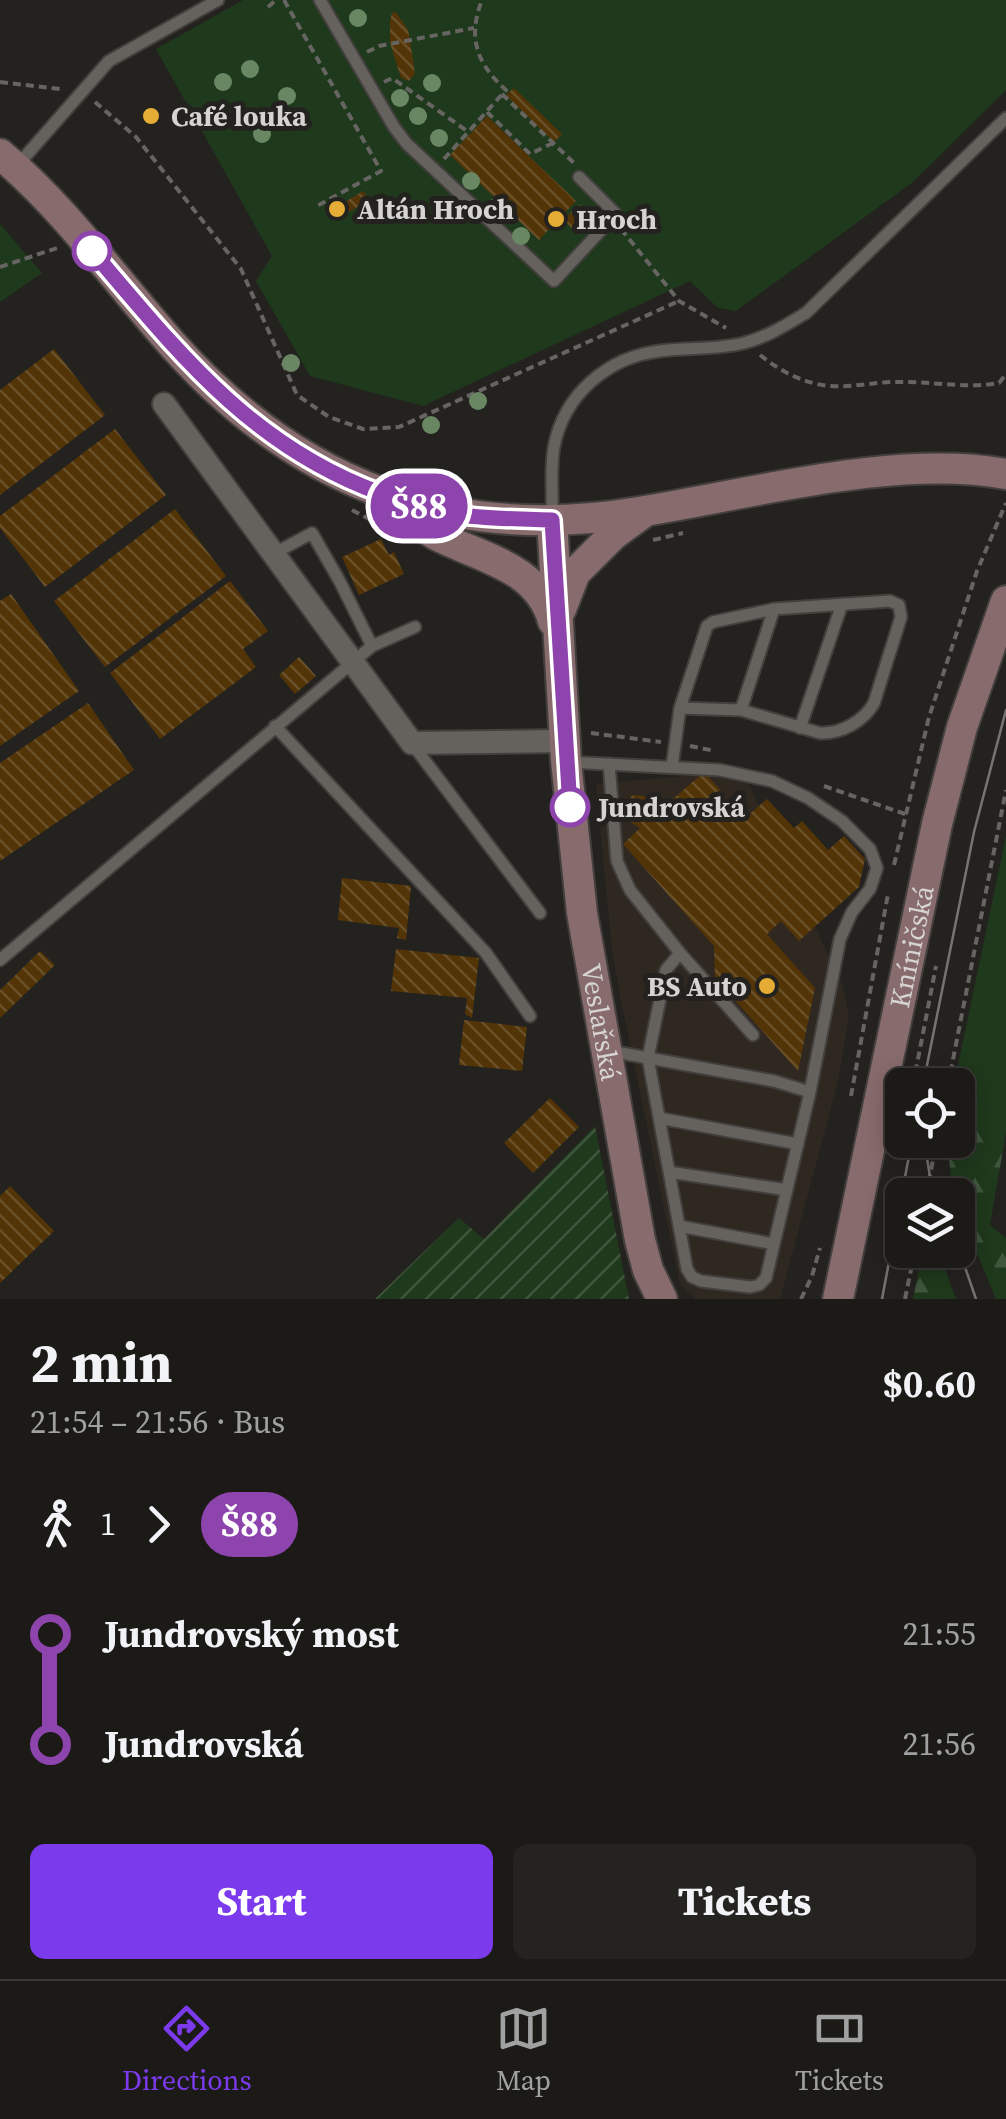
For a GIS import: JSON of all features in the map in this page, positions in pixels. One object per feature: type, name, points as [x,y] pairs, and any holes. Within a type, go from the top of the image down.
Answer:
[{"type":"street","points":[[8,160],[52,204],[172,344],[243,415],[359,499],[498,562],[529,581],[546,602],[559,632]]},
{"type":"street","points":[[164,404],[412,743],[571,745]]},
{"type":"street","points":[[559,632],[575,573],[613,534],[816,481],[898,470],[994,472]]},
{"type":"street","points":[[359,499],[481,518],[592,520],[649,526]]},
{"type":"street","name":"Veslařská","points":[[552,520],[582,914],[640,1240],[662,1299]]},
{"type":"street","name":"Kníničská","points":[[838,1299],[938,824],[962,727],[1006,600]]},
{"type":"street","points":[[818,1299],[843,1269]]},
{"type":"lane","points":[[8,160],[84,91],[108,61],[218,0]]},
{"type":"lane","points":[[320,0],[407,144],[554,281],[616,214],[579,177]]},
{"type":"lane","points":[[552,520],[554,446],[566,411],[596,376],[623,360],[659,351],[710,349],[779,330],[806,313],[1006,118]]},
{"type":"lane","points":[[273,554],[312,533],[372,646]]},
{"type":"lane","points":[[672,767],[680,708],[708,626],[721,618],[774,609],[894,601],[902,611],[874,703],[867,715],[837,732],[820,734],[741,710],[680,708]]},
{"type":"lane","points":[[800,728],[842,604]]},
{"type":"lane","points":[[741,710],[774,609]]},
{"type":"lane","points":[[0,960],[372,646],[415,627]]},
{"type":"lane","points":[[276,726],[486,953],[530,1016]]},
{"type":"lane","points":[[412,743],[540,913]]},
{"type":"lane","points":[[571,745],[608,764],[720,770],[772,780],[808,798],[842,822],[870,849],[877,868],[870,889],[852,912],[840,939],[798,1144],[766,1278],[759,1286],[701,1280],[686,1269],[648,1058],[666,970],[680,953]]},
{"type":"lane","points":[[608,764],[617,861],[630,890],[753,1034]]},
{"type":"lane","points":[[606,1050],[810,1092]]},
{"type":"lane","points":[[658,1118],[798,1144]]},
{"type":"lane","points":[[669,1172],[787,1190]]},
{"type":"lane","points":[[679,1226],[774,1244]]},
{"type":"path","points":[[268,7],[276,0]]},
{"type":"path","points":[[284,0],[381,171],[317,206]]},
{"type":"path","points":[[434,170],[506,90],[482,62],[474,35],[479,0]]},
{"type":"path","points":[[354,59],[378,46],[474,28]]},
{"type":"path","points":[[372,89],[392,78],[468,131]]},
{"type":"path","points":[[0,82],[84,91],[136,138],[241,269],[297,395],[329,418],[362,430],[398,427],[679,300]]},
{"type":"path","points":[[502,94],[583,172],[579,177]]},
{"type":"path","points":[[486,111],[530,154],[553,143]]},
{"type":"path","points":[[612,218],[679,300],[730,330],[712,332]]},
{"type":"path","points":[[0,267],[58,248]]},
{"type":"path","points":[[745,342],[784,373],[818,384],[981,386],[999,383],[1006,374]]},
{"type":"path","points":[[359,499],[384,526]]},
{"type":"path","points":[[894,866],[929,717],[977,571],[1006,504]]},
{"type":"path","points":[[649,526],[685,533]]},
{"type":"path","points":[[571,745],[675,744],[707,748]]},
{"type":"path","points":[[951,1068],[1006,790]]},
{"type":"path","points":[[851,1097],[890,883]]},
{"type":"path","points":[[916,1068],[932,988]]},
{"type":"path","points":[[801,1299],[821,1244]]},
{"type":"path","points":[[905,1299],[911,1268]]},
{"type":"shaded area","points":[[743,771],[843,987],[849,1016],[838,1081],[780,1299],[696,1299],[680,1284],[621,1001],[596,784]]},
{"type":"green space","name":"Hroch","points":[[243,0],[1006,0],[1006,90],[913,182],[736,311],[718,308],[690,281],[423,406],[310,376],[256,281],[272,256],[156,49]]},
{"type":"green space","points":[[0,224],[42,273],[0,302]]},
{"type":"green space","points":[[1006,836],[1006,1132],[975,1093],[975,1068],[957,1068]]},
{"type":"green space","points":[[975,1093],[1006,1132],[990,1225],[1006,1238],[1006,1299],[996,1299],[975,1248],[975,1178],[951,1178],[949,1158],[975,1158]]},
{"type":"green space","points":[[595,1126],[629,1299],[375,1299],[459,1218],[484,1239]]},
{"type":"green space","points":[[919,1268],[945,1268],[956,1299],[913,1299]]},
{"type":"building","points":[[396,12],[410,40],[415,74],[409,81],[401,78],[390,43],[390,21]]},
{"type":"building","points":[[514,88],[562,134],[554,142],[506,95]]},
{"type":"building","points":[[487,116],[576,201],[539,240],[450,155]]},
{"type":"building","points":[[363,191],[369,200],[334,221],[329,212]]},
{"type":"building","points":[[580,205],[593,217],[577,234],[563,219]]},
{"type":"building","points":[[54,349],[105,415],[0,495],[0,390]]},
{"type":"building","points":[[115,429],[166,495],[45,587],[0,528],[0,516]]},
{"type":"building","points":[[175,509],[226,576],[105,667],[54,601]]},
{"type":"building","points":[[381,539],[389,555],[394,552],[404,574],[359,595],[342,557]]},
{"type":"building","points":[[230,581],[268,631],[243,649],[256,667],[160,739],[110,673]]},
{"type":"building","points":[[11,594],[79,691],[0,746],[0,601]]},
{"type":"building","points":[[299,657],[316,676],[295,694],[279,675]]},
{"type":"building","points":[[88,703],[134,770],[0,861],[0,763]]},
{"type":"building","points":[[704,772],[745,818],[767,799],[794,828],[802,821],[828,850],[844,836],[865,859],[859,887],[799,941],[781,921],[767,934],[815,988],[798,1071],[715,978],[714,946],[623,844],[640,828],[623,813],[624,803],[633,795],[644,796],[656,814]]},
{"type":"building","points":[[342,878],[411,886],[406,940],[397,938],[399,928],[338,920]]},
{"type":"building","points":[[396,949],[479,958],[472,1018],[465,1014],[467,998],[391,991]]},
{"type":"building","points":[[40,951],[55,965],[0,1018],[0,990]]},
{"type":"building","points":[[464,1020],[527,1027],[522,1071],[459,1065]]},
{"type":"building","points":[[550,1098],[579,1127],[533,1173],[504,1143]]},
{"type":"building","points":[[10,1186],[54,1231],[0,1283],[0,1196]]},
{"type":"tram line","points":[[926,1068],[974,832],[1006,710]]},
{"type":"tram line","points":[[882,1299],[909,1158]]},
{"type":"tram line","points":[[927,1158],[930,1178]]},
{"type":"tram line","points":[[965,1268],[976,1299]]},
{"type":"bus line","name":"Š88","points":[[92,251],[220,394],[298,454],[370,489],[450,514],[552,520],[570,807]]},
{"type":"place","name":"Café louka","points":[[151,116]]},
{"type":"place","name":"Altán Hroch","points":[[337,209]]},
{"type":"place","name":"Hroch","points":[[556,219]]},
{"type":"place","name":"Jundrovská","points":[[570,807]]},
{"type":"place","name":"BS Auto","points":[[767,986]]}]
